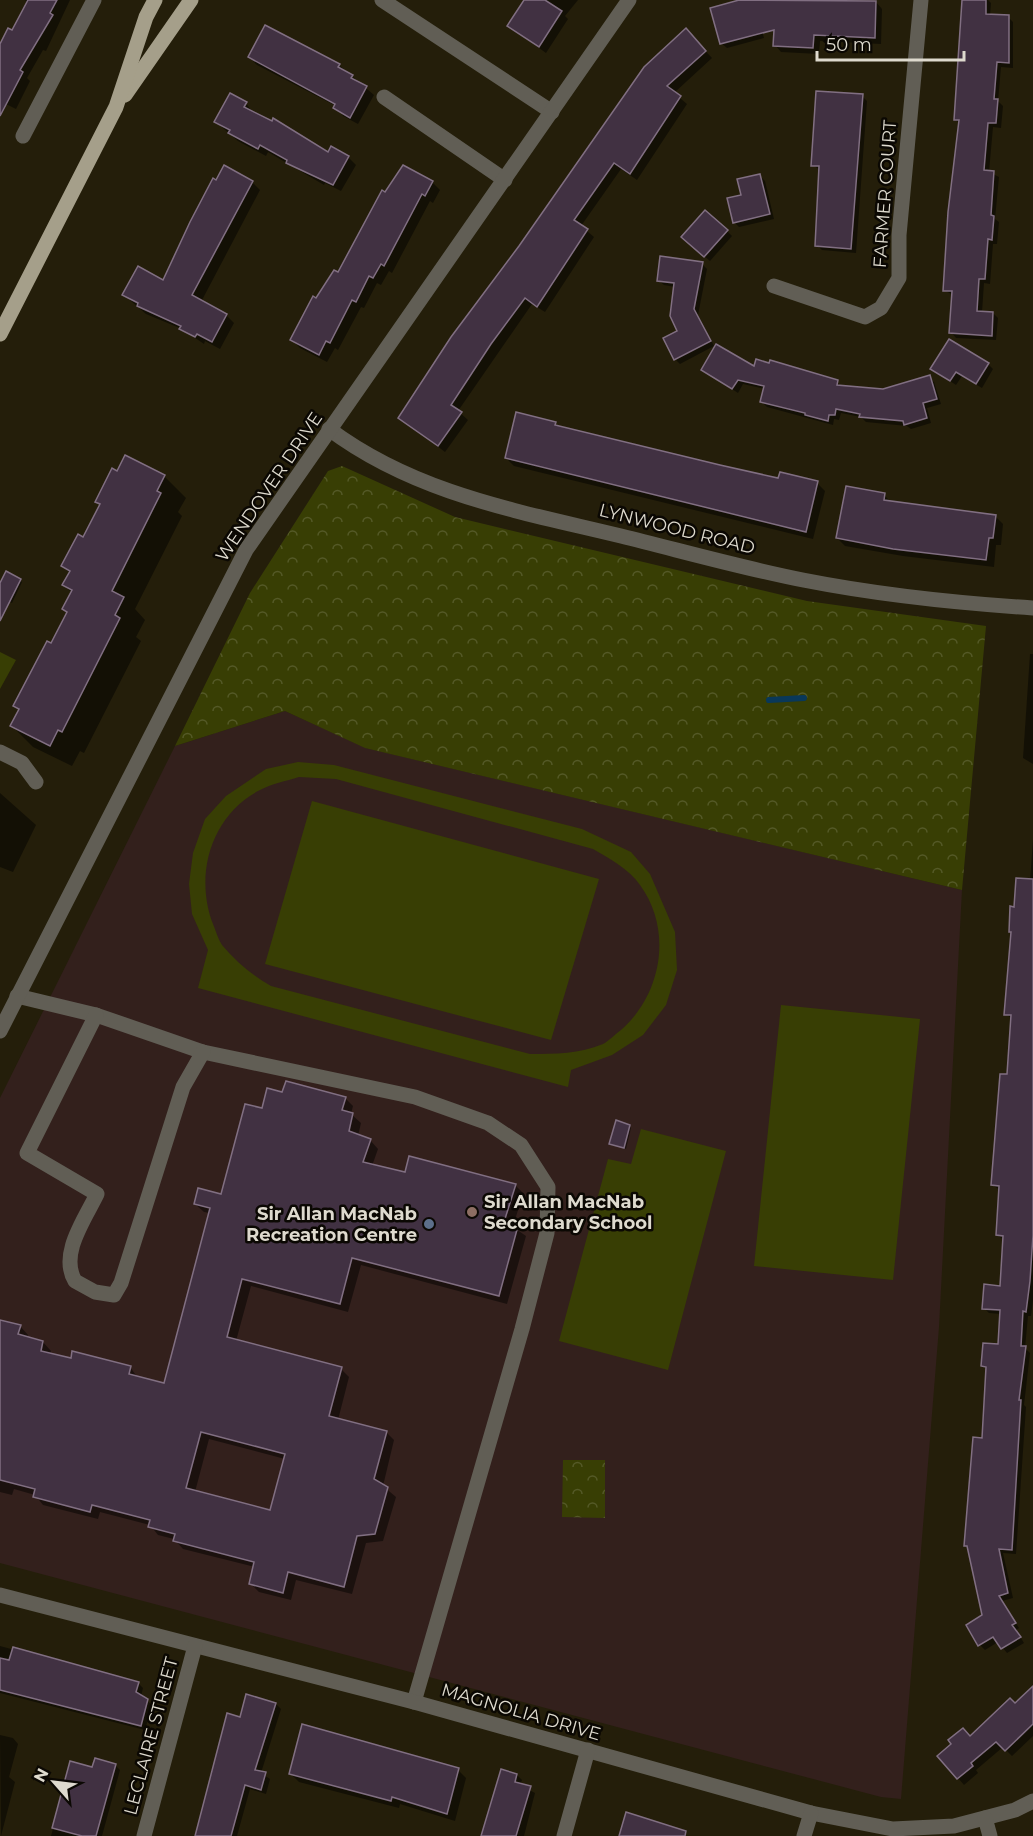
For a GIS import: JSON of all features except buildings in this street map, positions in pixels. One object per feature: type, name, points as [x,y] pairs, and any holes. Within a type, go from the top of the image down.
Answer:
[{"type":"main road","points":[[0,334],[116,107],[146,17],[155,0]]},
{"type":"main road","points":[[116,107],[178,22],[191,0]]},
{"type":"street","points":[[23,136],[94,0]]},
{"type":"street","points":[[382,0],[552,112]]},
{"type":"street","name":"WENDOVER DRIVE","points":[[0,1031],[246,550],[629,0]]},
{"type":"street","name":"FARMER COURT","points":[[774,286],[866,317],[881,308],[892,292],[899,278],[899,236],[921,0]]},
{"type":"street","points":[[384,97],[505,180]]},
{"type":"street","name":"LYNWOOD ROAD","points":[[329,429],[356,449],[408,477],[496,506],[804,580],[944,603],[1033,608]]},
{"type":"street","points":[[0,752],[22,763],[36,782]]},
{"type":"street","points":[[17,996],[96,1016],[203,1052],[415,1097],[488,1123],[521,1145],[548,1187],[547,1233],[522,1329],[414,1702]]},
{"type":"street","points":[[96,1016],[27,1153],[97,1194],[72,1249],[69,1265],[75,1281],[107,1296],[114,1295],[121,1283],[183,1087],[203,1052]]},
{"type":"street","name":"MAGNOLIA DRIVE","points":[[0,1595],[414,1702],[811,1813],[893,1828],[954,1826],[1016,1810],[1033,1801]]},
{"type":"street","name":"LECLAIRE STREET","points":[[144,1836],[195,1646]]},
{"type":"street","points":[[564,1836],[588,1750]]},
{"type":"street","points":[[804,1836],[811,1813]]},
{"type":"street","points":[[985,1818],[990,1836]]},
{"type":"shaded area","name":"Sir Allan MacNab Secondary School","points":[[285,711],[366,748],[962,890],[939,1327],[901,1799],[881,1797],[0,1563],[0,1098],[175,746]]},
{"type":"green space","points":[[342,466],[455,517],[807,601],[986,626],[962,890],[365,748],[285,711],[175,746],[250,593],[328,471]]},
{"type":"green space","points":[[0,652],[16,660],[0,689]]},
{"type":"green space","points":[[298,762],[334,765],[582,829],[631,852],[650,874],[675,932],[677,970],[666,1005],[643,1035],[612,1055],[571,1070],[568,1087],[198,988],[208,950],[192,914],[189,884],[193,853],[205,819],[226,796],[266,769]],"holes":[[[299,777],[336,779],[593,849],[625,869],[636,879],[650,903],[657,922],[659,941],[654,980],[635,1015],[603,1044],[576,1052],[530,1054],[271,986],[251,973],[222,945],[213,924],[205,886],[211,848],[229,815],[243,801],[260,790]]]},
{"type":"green space","points":[[312,801],[599,879],[551,1040],[265,964]]},
{"type":"green space","points":[[781,1005],[920,1019],[893,1280],[754,1266]]},
{"type":"green space","points":[[641,1129],[726,1151],[668,1370],[559,1341],[608,1159],[631,1164]]},
{"type":"green space","points":[[563,1460],[605,1460],[605,1518],[562,1517]]},
{"type":"waterway","points":[[769,700],[804,698]]},
{"type":"place","name":"Sir Allan MacNab Secondary School","points":[[472,1212]]},
{"type":"place","name":"Sir Allan MacNab Recreation Centre","points":[[429,1224]]}]
